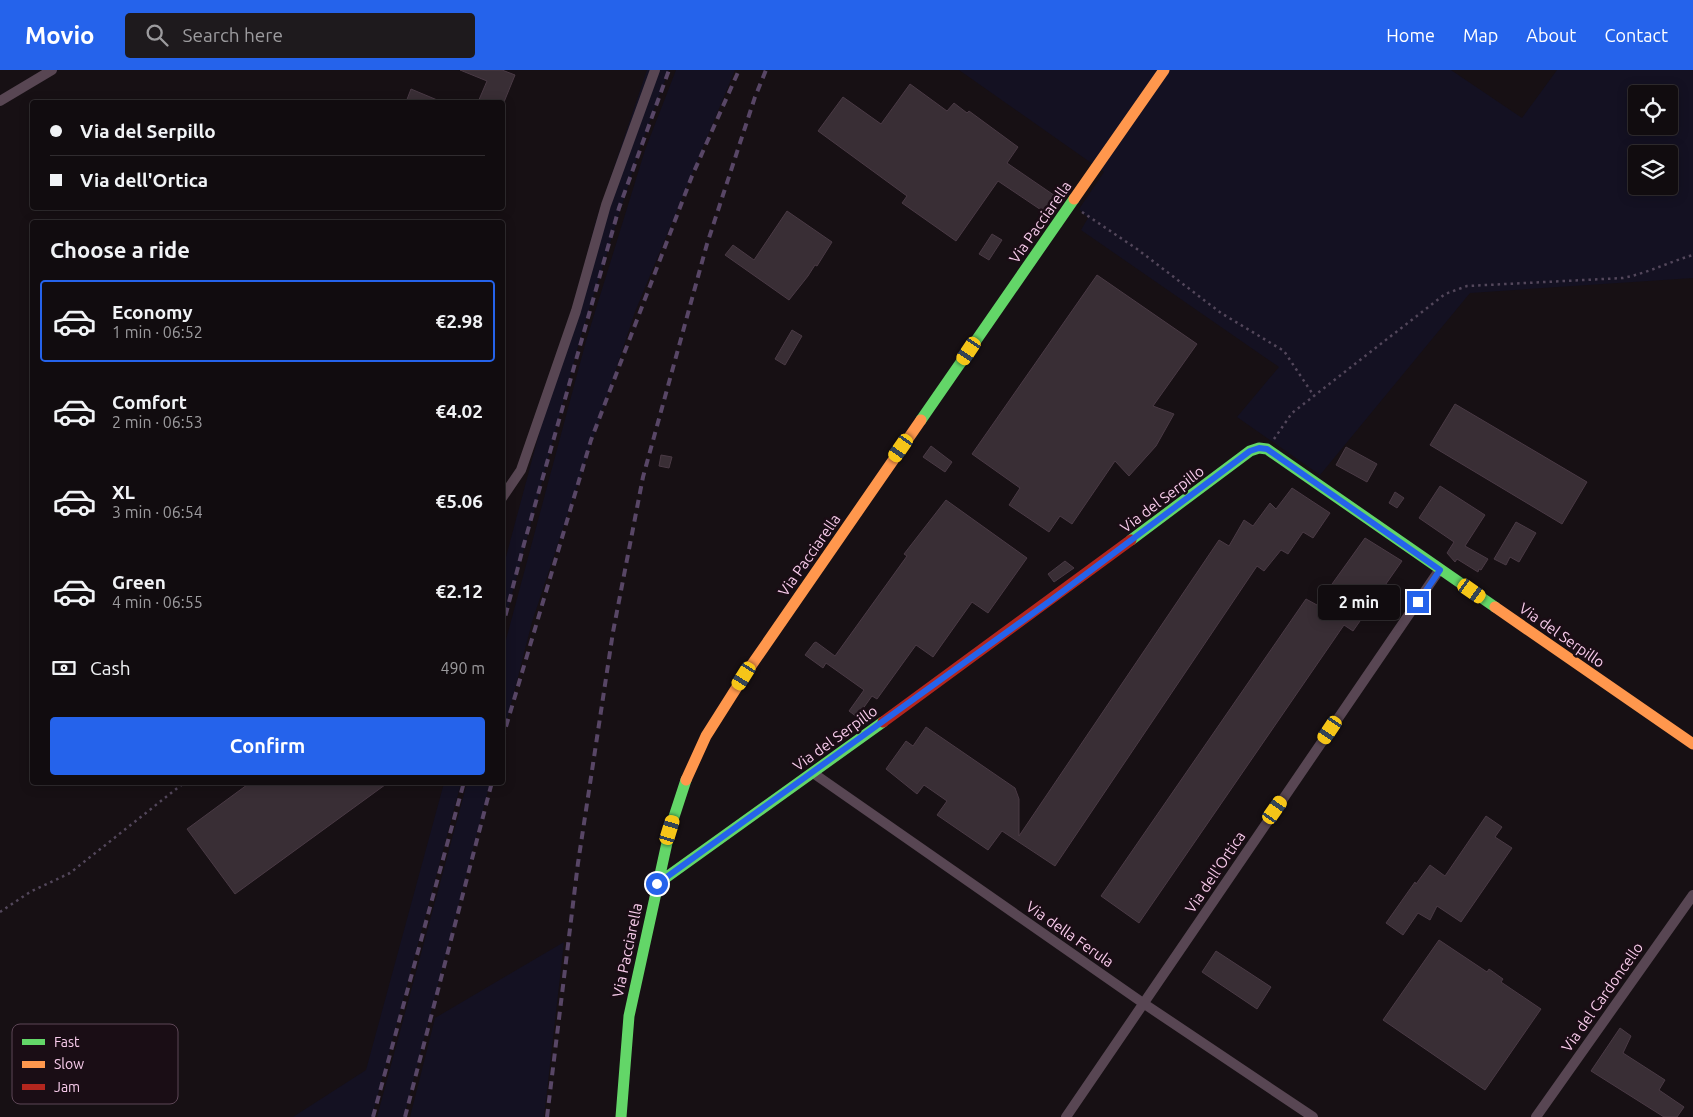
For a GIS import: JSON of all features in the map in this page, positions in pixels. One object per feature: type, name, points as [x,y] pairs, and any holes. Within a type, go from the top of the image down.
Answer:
[{"type":"street","points":[[0,101],[52,70]]},
{"type":"street","points":[[505,494],[521,470],[576,311],[606,205],[655,70]]},
{"type":"street","name":"Via Pacciarella","points":[[621,1117],[629,1016],[657,884],[670,830],[686,780],[706,736],[744,676],[1164,70]]},
{"type":"street","name":"Via del Serpillo","points":[[657,884],[1050,601],[1250,451],[1259,448],[1267,449],[1693,744]]},
{"type":"street","name":"Via dell'Ortica","points":[[1066,1117],[1440,570]]},
{"type":"street","name":"Via della Ferula","points":[[813,773],[1143,1003],[1313,1117]]},
{"type":"street","name":"Via del Cardoncello","points":[[1536,1117],[1693,895]]},
{"type":"path","points":[[1070,204],[1137,249],[1221,313],[1284,351],[1314,397]]},
{"type":"path","points":[[1267,449],[1292,413],[1445,294],[1467,286],[1623,278],[1640,275],[1693,255]]},
{"type":"path","points":[[0,912],[30,892],[70,873],[181,785]]},
{"type":"shaded area","points":[[647,70],[669,70],[640,148],[580,339],[505,620],[505,561],[596,221]]},
{"type":"shaded area","points":[[676,70],[735,70],[635,312],[532,622],[505,728],[505,644],[586,341],[645,150]]},
{"type":"shaded area","points":[[959,70],[1451,70],[1522,118],[1557,70],[1693,70],[1693,278],[1470,293],[1320,475],[1237,417],[1279,367],[1081,230],[1088,218],[1079,209],[1104,172]]},
{"type":"shaded area","points":[[443,785],[460,785],[372,1117],[293,1117],[366,1070]]},
{"type":"shaded area","points":[[466,785],[489,785],[404,1117],[377,1117]]},
{"type":"shaded area","points":[[564,942],[544,1117],[410,1117],[435,1018]]},
{"type":"building","points":[[460,70],[502,70],[515,75],[505,100],[479,100],[487,81]]},
{"type":"building","points":[[910,84],[947,111],[954,103],[967,113],[969,111],[1018,147],[1007,163],[1061,200],[1050,216],[998,181],[956,241],[902,203],[907,196],[818,131],[843,97],[881,124]]},
{"type":"building","points":[[411,89],[437,100],[407,100]]},
{"type":"building","points":[[787,211],[832,242],[817,266],[815,265],[789,300],[725,255],[733,245],[754,260]]},
{"type":"building","points":[[992,234],[1002,240],[989,260],[979,254]]},
{"type":"building","points":[[1097,275],[1197,344],[1153,406],[1174,414],[1156,446],[1129,476],[1115,461],[1072,524],[1060,516],[1049,532],[1009,505],[1020,488],[972,454]]},
{"type":"building","points":[[792,330],[802,336],[785,365],[775,359]]},
{"type":"building","points":[[1455,404],[1587,482],[1562,524],[1430,445]]},
{"type":"building","points":[[931,446],[952,462],[945,472],[923,457]]},
{"type":"building","points":[[1346,447],[1377,464],[1367,482],[1336,465]]},
{"type":"building","points":[[661,455],[672,457],[669,468],[659,466]]},
{"type":"building","points":[[1440,486],[1485,515],[1465,546],[1488,559],[1478,572],[1457,559],[1455,562],[1447,553],[1454,542],[1419,518]]},
{"type":"building","points":[[1292,488],[1330,513],[1313,538],[1303,532],[1288,554],[1281,550],[1264,571],[1257,566],[1055,866],[1002,831],[988,850],[937,815],[947,801],[924,785],[917,794],[886,769],[906,741],[913,746],[926,727],[1015,788],[1019,799],[1019,836],[1219,540],[1229,546],[1244,520],[1253,526],[1270,503],[1276,509]]},
{"type":"building","points":[[1395,492],[1404,498],[1397,508],[1389,503]]},
{"type":"building","points":[[946,500],[1027,558],[988,613],[972,602],[933,657],[916,645],[877,699],[872,696],[857,717],[849,711],[864,690],[826,663],[823,668],[805,655],[816,642],[835,656],[907,556],[904,554]]},
{"type":"building","points":[[1516,522],[1536,533],[1519,562],[1510,557],[1506,565],[1494,559]]},
{"type":"building","points":[[1365,538],[1402,561],[1353,631],[1344,625],[1139,923],[1101,896],[1306,599],[1317,605]]},
{"type":"building","points":[[1065,561],[1074,568],[1054,582],[1048,574]]},
{"type":"building","points":[[247,785],[385,785],[235,894],[187,829]]},
{"type":"building","points":[[1486,816],[1502,827],[1495,837],[1512,848],[1461,922],[1437,906],[1430,920],[1418,913],[1403,935],[1386,923],[1415,882],[1416,884],[1430,865],[1445,876]]},
{"type":"building","points":[[1439,940],[1487,972],[1489,969],[1503,979],[1501,982],[1541,1009],[1485,1090],[1383,1020]]},
{"type":"building","points":[[1216,951],[1271,987],[1257,1009],[1202,972]]},
{"type":"building","points":[[1620,1028],[1631,1036],[1623,1053],[1665,1080],[1659,1090],[1684,1107],[1677,1117],[1664,1117],[1591,1071]]},
{"type":"railway","points":[[505,617],[619,208],[669,70]]},
{"type":"railway","points":[[505,730],[591,440],[692,176],[739,70]]},
{"type":"railway","points":[[547,1117],[578,863],[613,632],[643,477],[707,244],[755,97],[766,70]]},
{"type":"railway","points":[[373,1117],[463,785]]},
{"type":"railway","points":[[405,1117],[491,785]]},
{"type":"traffic: fast","points":[[921,420],[1074,199]]},
{"type":"traffic: fast","points":[[1131,540],[1250,451],[1259,448],[1267,449],[1495,607]]},
{"type":"traffic: fast","points":[[657,884],[883,722]]},
{"type":"traffic: fast","points":[[621,1117],[629,1016],[670,829],[686,780]]},
{"type":"traffic: slow","points":[[1074,199],[1164,70]]},
{"type":"traffic: slow","points":[[686,780],[706,736],[744,676],[921,420]]},
{"type":"traffic: slow","points":[[1495,607],[1693,744]]},
{"type":"traffic: jam","points":[[883,722],[1131,540]]},
{"type":"route","points":[[657,884],[1050,601],[1250,451],[1259,448],[1267,449],[1440,570],[1418,602]]}]
